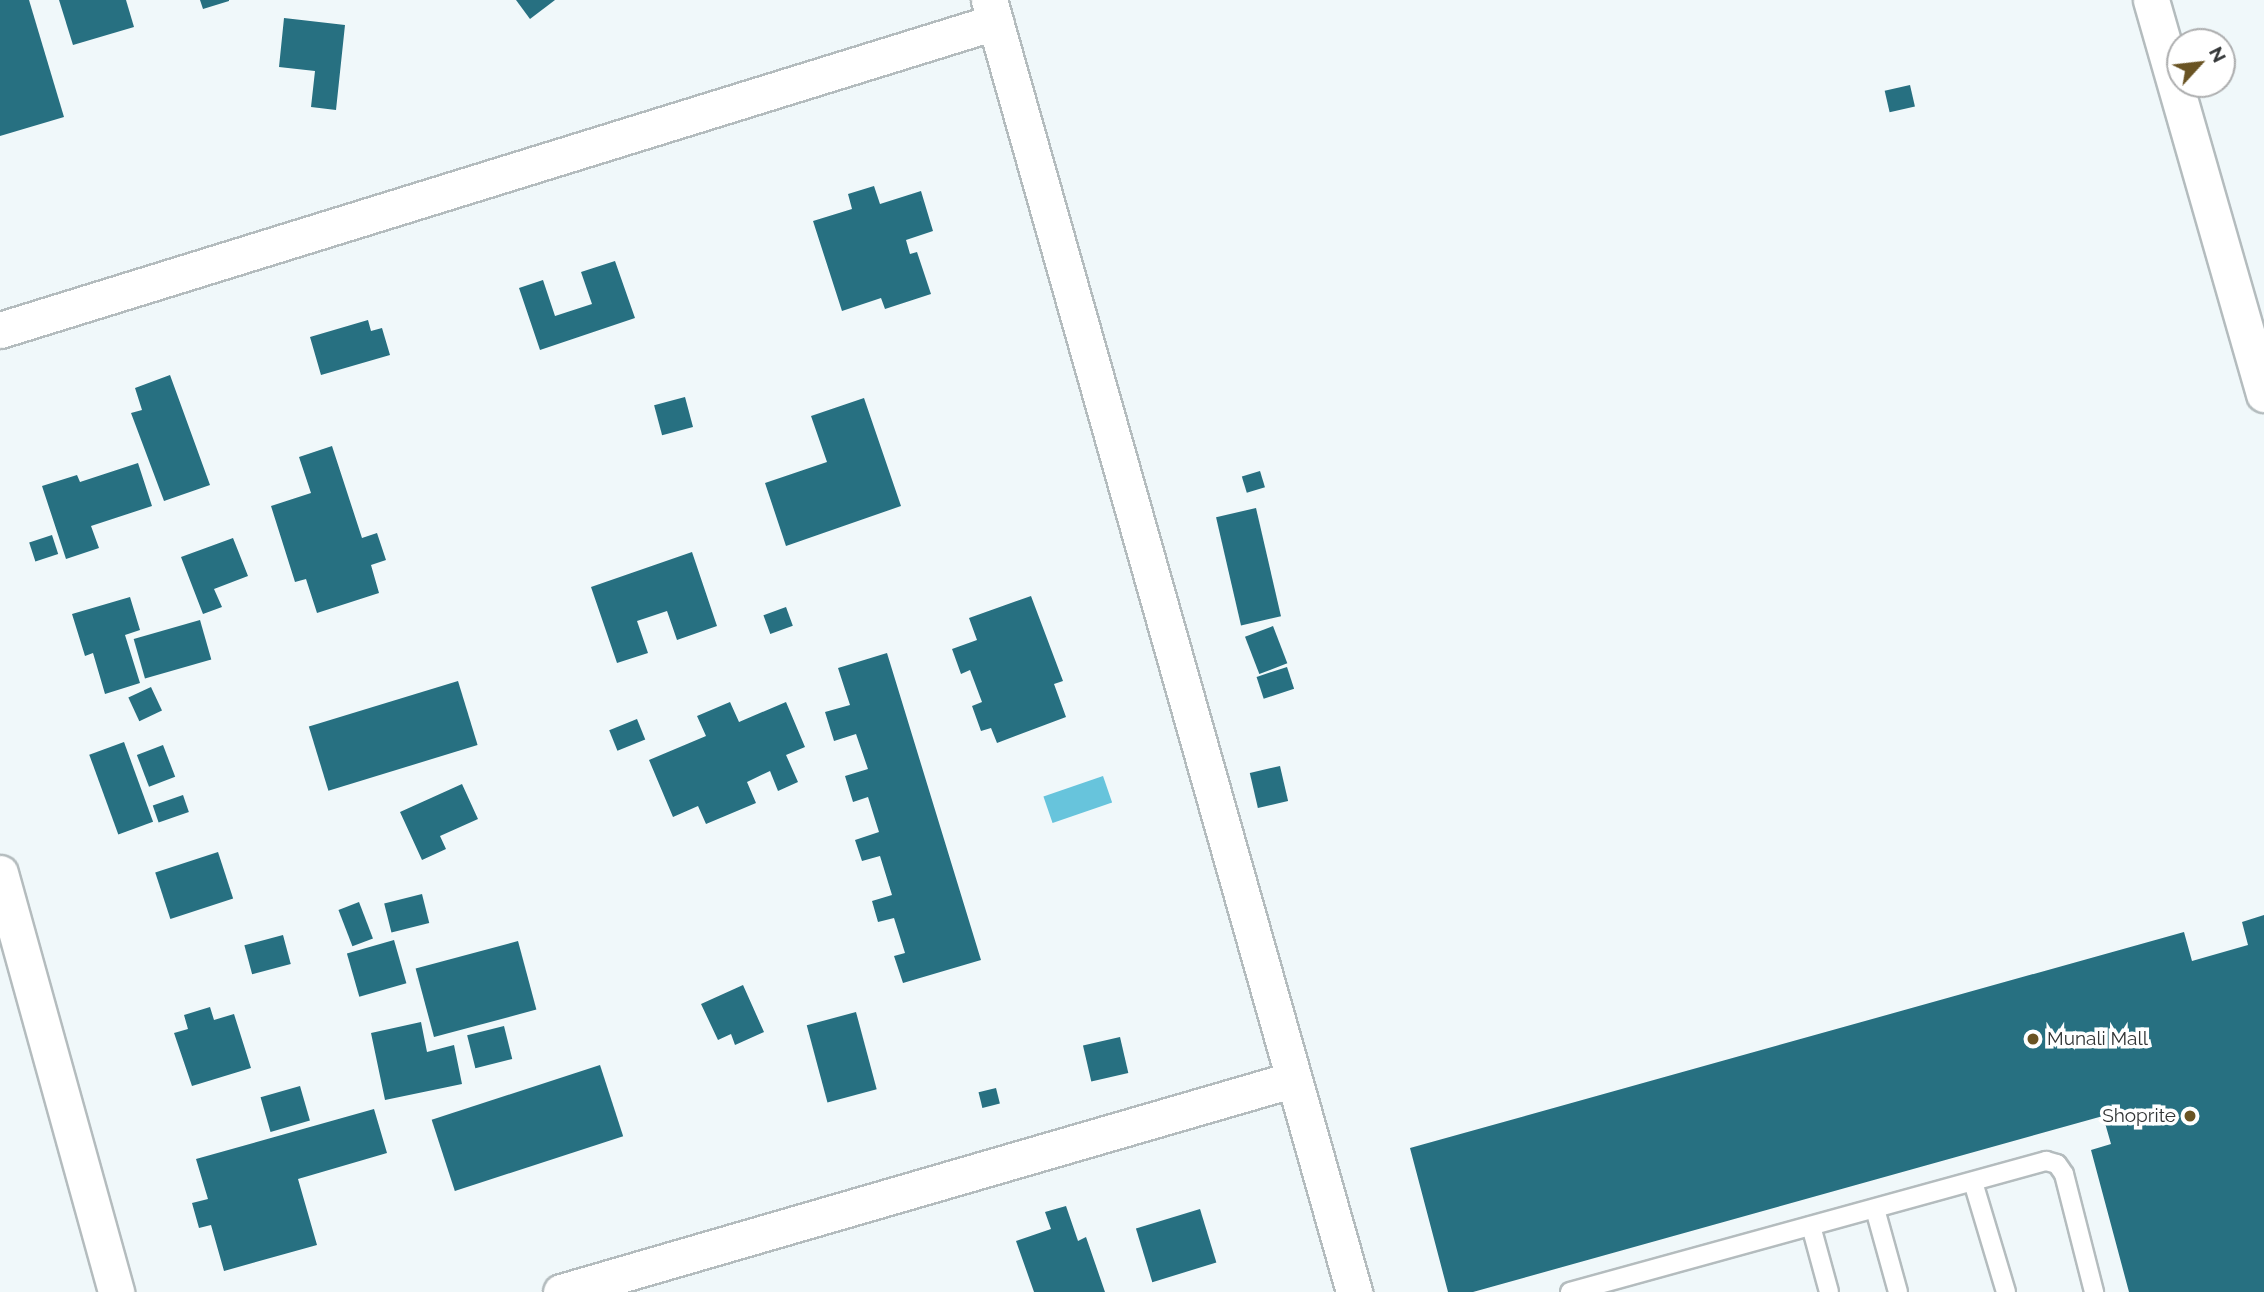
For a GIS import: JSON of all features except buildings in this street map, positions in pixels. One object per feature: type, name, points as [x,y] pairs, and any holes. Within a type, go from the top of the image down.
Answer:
[{"type":"street","points":[[2151,0],[2264,394]]},
{"type":"street","points":[[0,330],[992,11],[1291,1080],[1354,1292]]},
{"type":"street","points":[[0,873],[116,1292]]},
{"type":"street","points":[[561,1292],[1291,1080]]},
{"type":"lane","points":[[1570,1292],[2046,1161],[2057,1164],[2064,1174],[2094,1292]]},
{"type":"lane","points":[[1973,1182],[2006,1292]]},
{"type":"lane","points":[[1875,1209],[1898,1292]]},
{"type":"lane","points":[[1811,1226],[1829,1292]]},
{"type":"water","points":[[1103,776],[1112,802],[1053,823],[1043,797]]},
{"type":"place","name":"Munali Mall","points":[[2033,1039]]},
{"type":"place","name":"Shoprite","points":[[2190,1116]]}]
